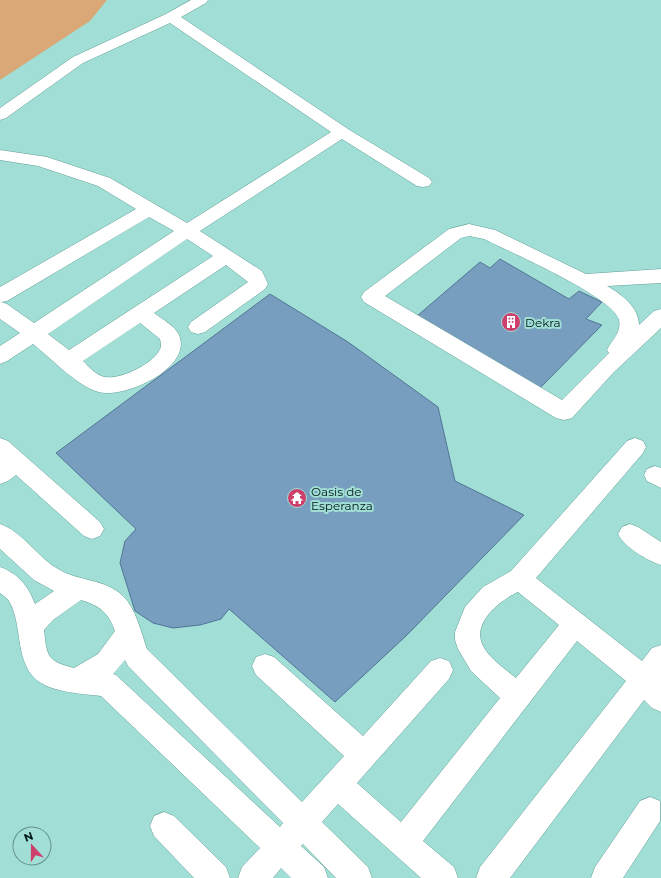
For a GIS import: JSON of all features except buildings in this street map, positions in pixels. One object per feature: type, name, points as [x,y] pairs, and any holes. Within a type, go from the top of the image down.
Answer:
[{"type":"lane","points":[[0,115],[78,60],[171,17],[201,0]]},
{"type":"lane","points":[[171,17],[342,132],[423,182]]},
{"type":"lane","points":[[0,356],[187,231],[342,132]]},
{"type":"lane","points":[[0,155],[41,161],[104,182],[187,231],[255,276],[258,284],[198,327]]},
{"type":"lane","points":[[0,296],[149,209]]},
{"type":"lane","points":[[606,368],[629,332],[630,323],[620,305],[609,296],[583,281],[489,234],[468,230],[455,233],[371,297],[564,412],[606,368],[661,316]]},
{"type":"lane","points":[[68,361],[226,256]]},
{"type":"lane","points":[[583,281],[661,276]]},
{"type":"lane","points":[[0,309],[34,333],[99,384],[110,386],[124,384],[142,376],[166,357],[171,347],[169,335],[141,313]]},
{"type":"lane","points":[[518,697],[483,665],[470,649],[468,625],[484,602],[499,590],[520,579],[634,446]]},
{"type":"lane","points":[[0,447],[8,469],[92,529]]},
{"type":"lane","points":[[0,534],[50,577],[77,589],[103,596],[114,603],[123,617],[137,657],[358,878]]},
{"type":"lane","points":[[630,534],[661,554]]},
{"type":"lane","points":[[0,578],[19,594],[31,627],[33,648],[40,665],[50,674],[74,680],[108,684],[313,878]]},
{"type":"lane","points":[[520,579],[576,623],[652,689]]},
{"type":"lane","points":[[31,627],[44,612],[77,589]]},
{"type":"lane","points":[[403,843],[576,623]]},
{"type":"lane","points":[[74,680],[101,668],[116,655],[128,633]]},
{"type":"lane","points":[[491,878],[652,689],[661,657]]},
{"type":"lane","points":[[265,666],[364,755]]},
{"type":"lane","points":[[254,878],[440,670]]},
{"type":"lane","points":[[337,784],[443,878]]},
{"type":"lane","points":[[606,878],[650,810]]},
{"type":"lane","points":[[164,826],[215,878]]},
{"type":"shaded area","points":[[0,0],[107,0],[90,21],[0,80]]},
{"type":"place","name":"Dekra","points":[[511,322]]},
{"type":"place","name":"Oasis de Esperanza","points":[[297,498]]}]
